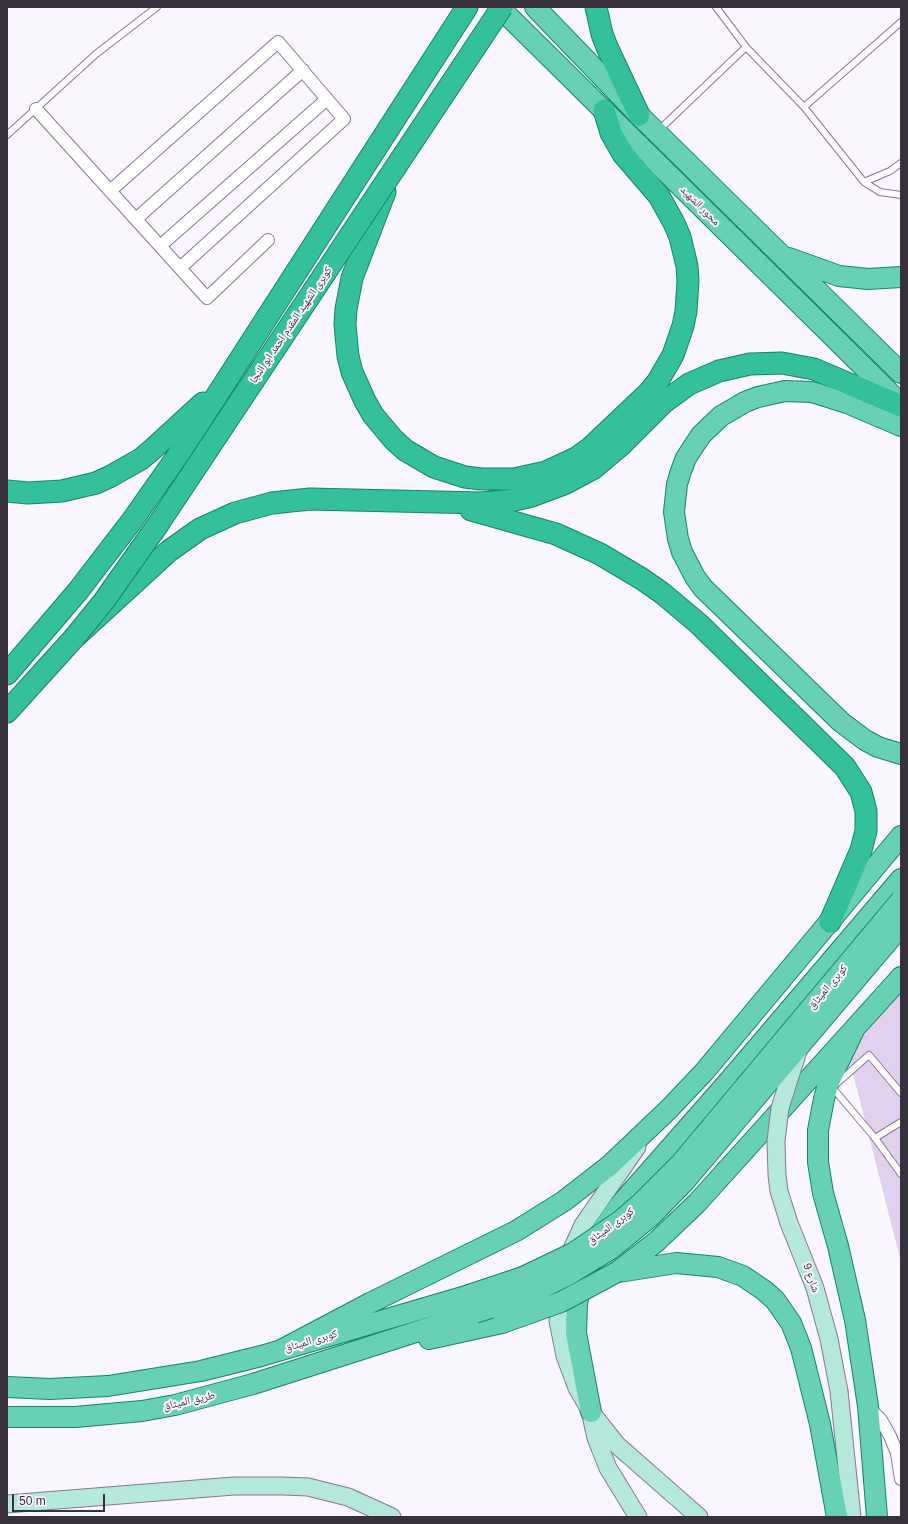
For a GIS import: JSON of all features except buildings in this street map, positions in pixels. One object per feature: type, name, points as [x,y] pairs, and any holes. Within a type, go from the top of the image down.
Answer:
[{"type":"highway","name":"كوبرى الشهيد المقدم احمد ابو النجا","points":[[7,674],[51,624],[131,522],[181,451],[467,7]]},
{"type":"highway","name":"كوبرى الشهيد المقدم احمد ابو النجا","points":[[74,638],[104,601],[146,543],[500,7]]},
{"type":"highway","points":[[596,7],[607,47],[639,115]]},
{"type":"highway","points":[[393,171],[352,278],[346,309],[346,341],[350,364],[358,387],[373,414],[393,439],[419,459],[449,472],[481,479],[514,479],[546,472],[576,458],[598,441],[648,393],[666,368],[679,341],[686,312],[688,281],[684,251],[674,222],[667,209],[650,185],[623,154],[611,133],[604,110]]},
{"type":"highway","points":[[7,712],[74,638],[169,551],[200,529],[235,513],[272,503],[310,499],[481,503],[515,500],[532,496],[564,484],[594,468],[608,457],[676,393],[704,377],[734,366],[766,363],[798,366],[829,375],[901,405]]},
{"type":"highway","points":[[7,491],[28,493],[62,491],[90,485],[111,476],[141,459],[228,379]]},
{"type":"highway","points":[[442,502],[556,534],[600,554],[642,579],[662,593],[699,624],[844,767],[861,792],[866,811],[866,831],[861,850],[830,922]]},
{"type":"main road","name":"محور الشهيد","points":[[500,7],[901,405]]},
{"type":"main road","name":"محور الشهيد","points":[[535,7],[639,115],[901,373]]},
{"type":"main road","points":[[781,255],[839,276],[868,280],[901,277]]},
{"type":"main road","points":[[901,426],[847,403],[812,392],[785,391],[758,397],[745,402],[721,416],[701,435],[684,465],[675,498],[675,526],[682,552],[695,577],[703,588],[841,722],[865,740],[878,747],[901,754]]},
{"type":"main road","points":[[281,1350],[370,1303],[490,1244],[540,1216],[587,1184],[650,1127],[704,1072],[901,836]]},
{"type":"main road","points":[[638,1517],[608,1468],[596,1438],[578,1347],[576,1319],[582,1275],[600,1232],[619,1206],[728,1082],[901,879]]},
{"type":"main road","name":"كوبرى الميثاق","points":[[364,1349],[472,1304],[567,1256],[597,1238],[642,1203],[681,1163],[901,900]]},
{"type":"main road","name":"كوبرى الميثاق","points":[[7,1388],[50,1389],[108,1386],[201,1371],[472,1304],[523,1297],[568,1275],[590,1263],[631,1233],[659,1208],[685,1181],[901,926]]},
{"type":"main road","points":[[364,1349],[422,1341],[502,1323],[562,1302],[617,1272],[656,1242],[697,1203],[901,977]]},
{"type":"main road","points":[[855,1028],[830,1086],[818,1130],[818,1162],[823,1193],[838,1246],[853,1312],[868,1406],[877,1517]]},
{"type":"main road","name":"شارع 9","points":[[800,1045],[780,1108],[776,1141],[779,1191],[789,1223],[815,1288],[829,1339],[839,1392],[852,1517]]},
{"type":"main road","points":[[650,1127],[583,1225],[569,1256],[560,1288],[558,1321],[565,1356],[577,1388],[591,1412],[617,1445],[699,1517]]},
{"type":"main road","points":[[617,1272],[676,1264],[718,1267],[743,1276],[775,1300],[791,1322],[801,1348],[820,1424],[838,1517]]},
{"type":"main road","name":"طريق الميثاق","points":[[7,1417],[75,1417],[128,1412],[168,1406],[253,1384],[364,1349]]},
{"type":"main road","points":[[7,1504],[234,1486],[283,1486],[308,1487],[348,1497],[392,1517]]},
{"type":"street","points":[[110,191],[278,42],[344,119],[180,268]]},
{"type":"street","points":[[136,220],[303,70]]},
{"type":"street","points":[[160,246],[327,99]]},
{"type":"street","points":[[36,109],[207,298],[268,240]]},
{"type":"street","points":[[868,1406],[880,1420],[890,1436],[897,1453],[901,1479]]},
{"type":"lane","points":[[7,135],[96,54],[157,7]]},
{"type":"lane","points":[[716,7],[746,47],[804,107],[864,182],[880,192],[901,195]]},
{"type":"lane","points":[[804,107],[901,22]]},
{"type":"lane","points":[[657,132],[746,47]]},
{"type":"lane","points":[[864,182],[890,171],[901,163]]},
{"type":"lane","points":[[901,1093],[869,1055],[830,1086],[875,1138],[901,1174]]},
{"type":"lane","points":[[875,1138],[901,1122]]},
{"type":"shaded area","points":[[901,992],[901,1262],[848,1054]]}]
